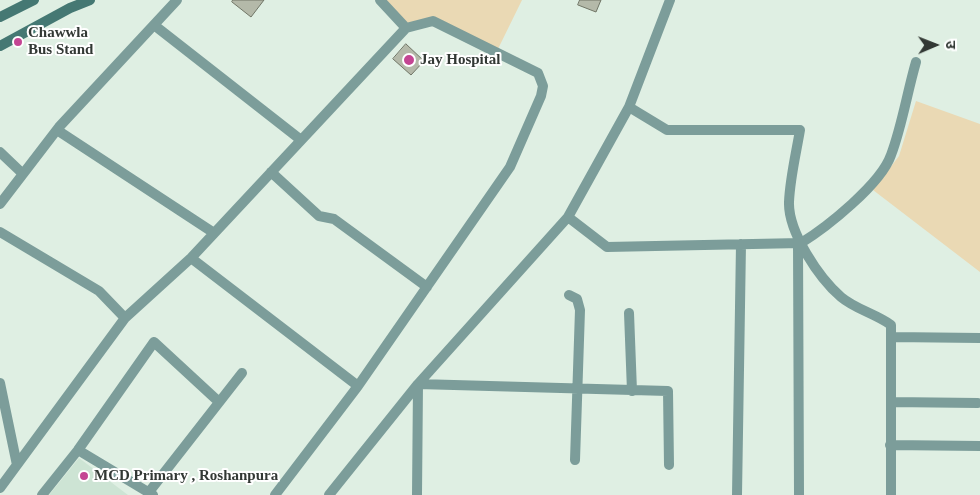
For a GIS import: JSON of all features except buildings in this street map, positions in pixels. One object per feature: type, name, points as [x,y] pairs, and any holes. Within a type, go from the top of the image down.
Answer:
[{"type":"main road","points":[[0,17],[34,0]]},
{"type":"main road","points":[[0,46],[70,8],[90,0]]},
{"type":"street","points":[[0,204],[57,130],[177,0]]},
{"type":"street","points":[[380,0],[406,28]]},
{"type":"street","points":[[329,495],[418,384],[568,217],[629,107],[670,0]]},
{"type":"street","points":[[0,488],[125,318],[191,258],[406,28],[433,21],[538,73],[544,86],[542,96],[510,167],[358,386],[275,495]]},
{"type":"street","points":[[154,25],[302,140]]},
{"type":"street","points":[[568,217],[607,247],[800,243],[824,229],[878,177],[890,157],[916,62]]},
{"type":"street","points":[[629,107],[667,130],[800,130],[789,203],[800,243],[821,276],[842,298],[891,325],[891,495]]},
{"type":"street","points":[[57,130],[214,233]]},
{"type":"street","points":[[0,152],[23,174]]},
{"type":"street","points":[[271,172],[319,216],[334,219],[427,287]]},
{"type":"street","points":[[0,232],[99,291],[125,318]]},
{"type":"street","points":[[798,495],[800,243]]},
{"type":"street","points":[[737,495],[741,244]]},
{"type":"street","points":[[191,258],[358,386]]},
{"type":"street","points":[[569,295],[577,299],[580,310],[575,460]]},
{"type":"street","points":[[629,313],[632,391]]},
{"type":"street","points":[[892,337],[980,338]]},
{"type":"street","points":[[42,495],[78,450],[154,342],[220,402]]},
{"type":"street","points":[[78,450],[151,494],[242,373]]},
{"type":"street","points":[[0,383],[17,465]]},
{"type":"street","points":[[418,384],[578,390],[668,391],[668,465]]},
{"type":"street","points":[[417,495],[418,384]]},
{"type":"street","points":[[891,402],[978,403]]},
{"type":"street","points":[[890,444],[980,446]]},
{"type":"shaded area","points":[[382,0],[522,0],[497,51],[433,19],[407,26]]},
{"type":"shaded area","points":[[916,101],[980,124],[980,272],[873,190],[899,156]]},
{"type":"shaded area","name":"MCD Primary , Roshanpura","points":[[79,458],[128,495],[49,495]]},
{"type":"place","name":"Chawwla Bus Stand","points":[[18,42]]},
{"type":"place","name":"Jay Hospital","points":[[409,60]]},
{"type":"place","name":"MCD Primary , Roshanpura","points":[[84,476]]}]
